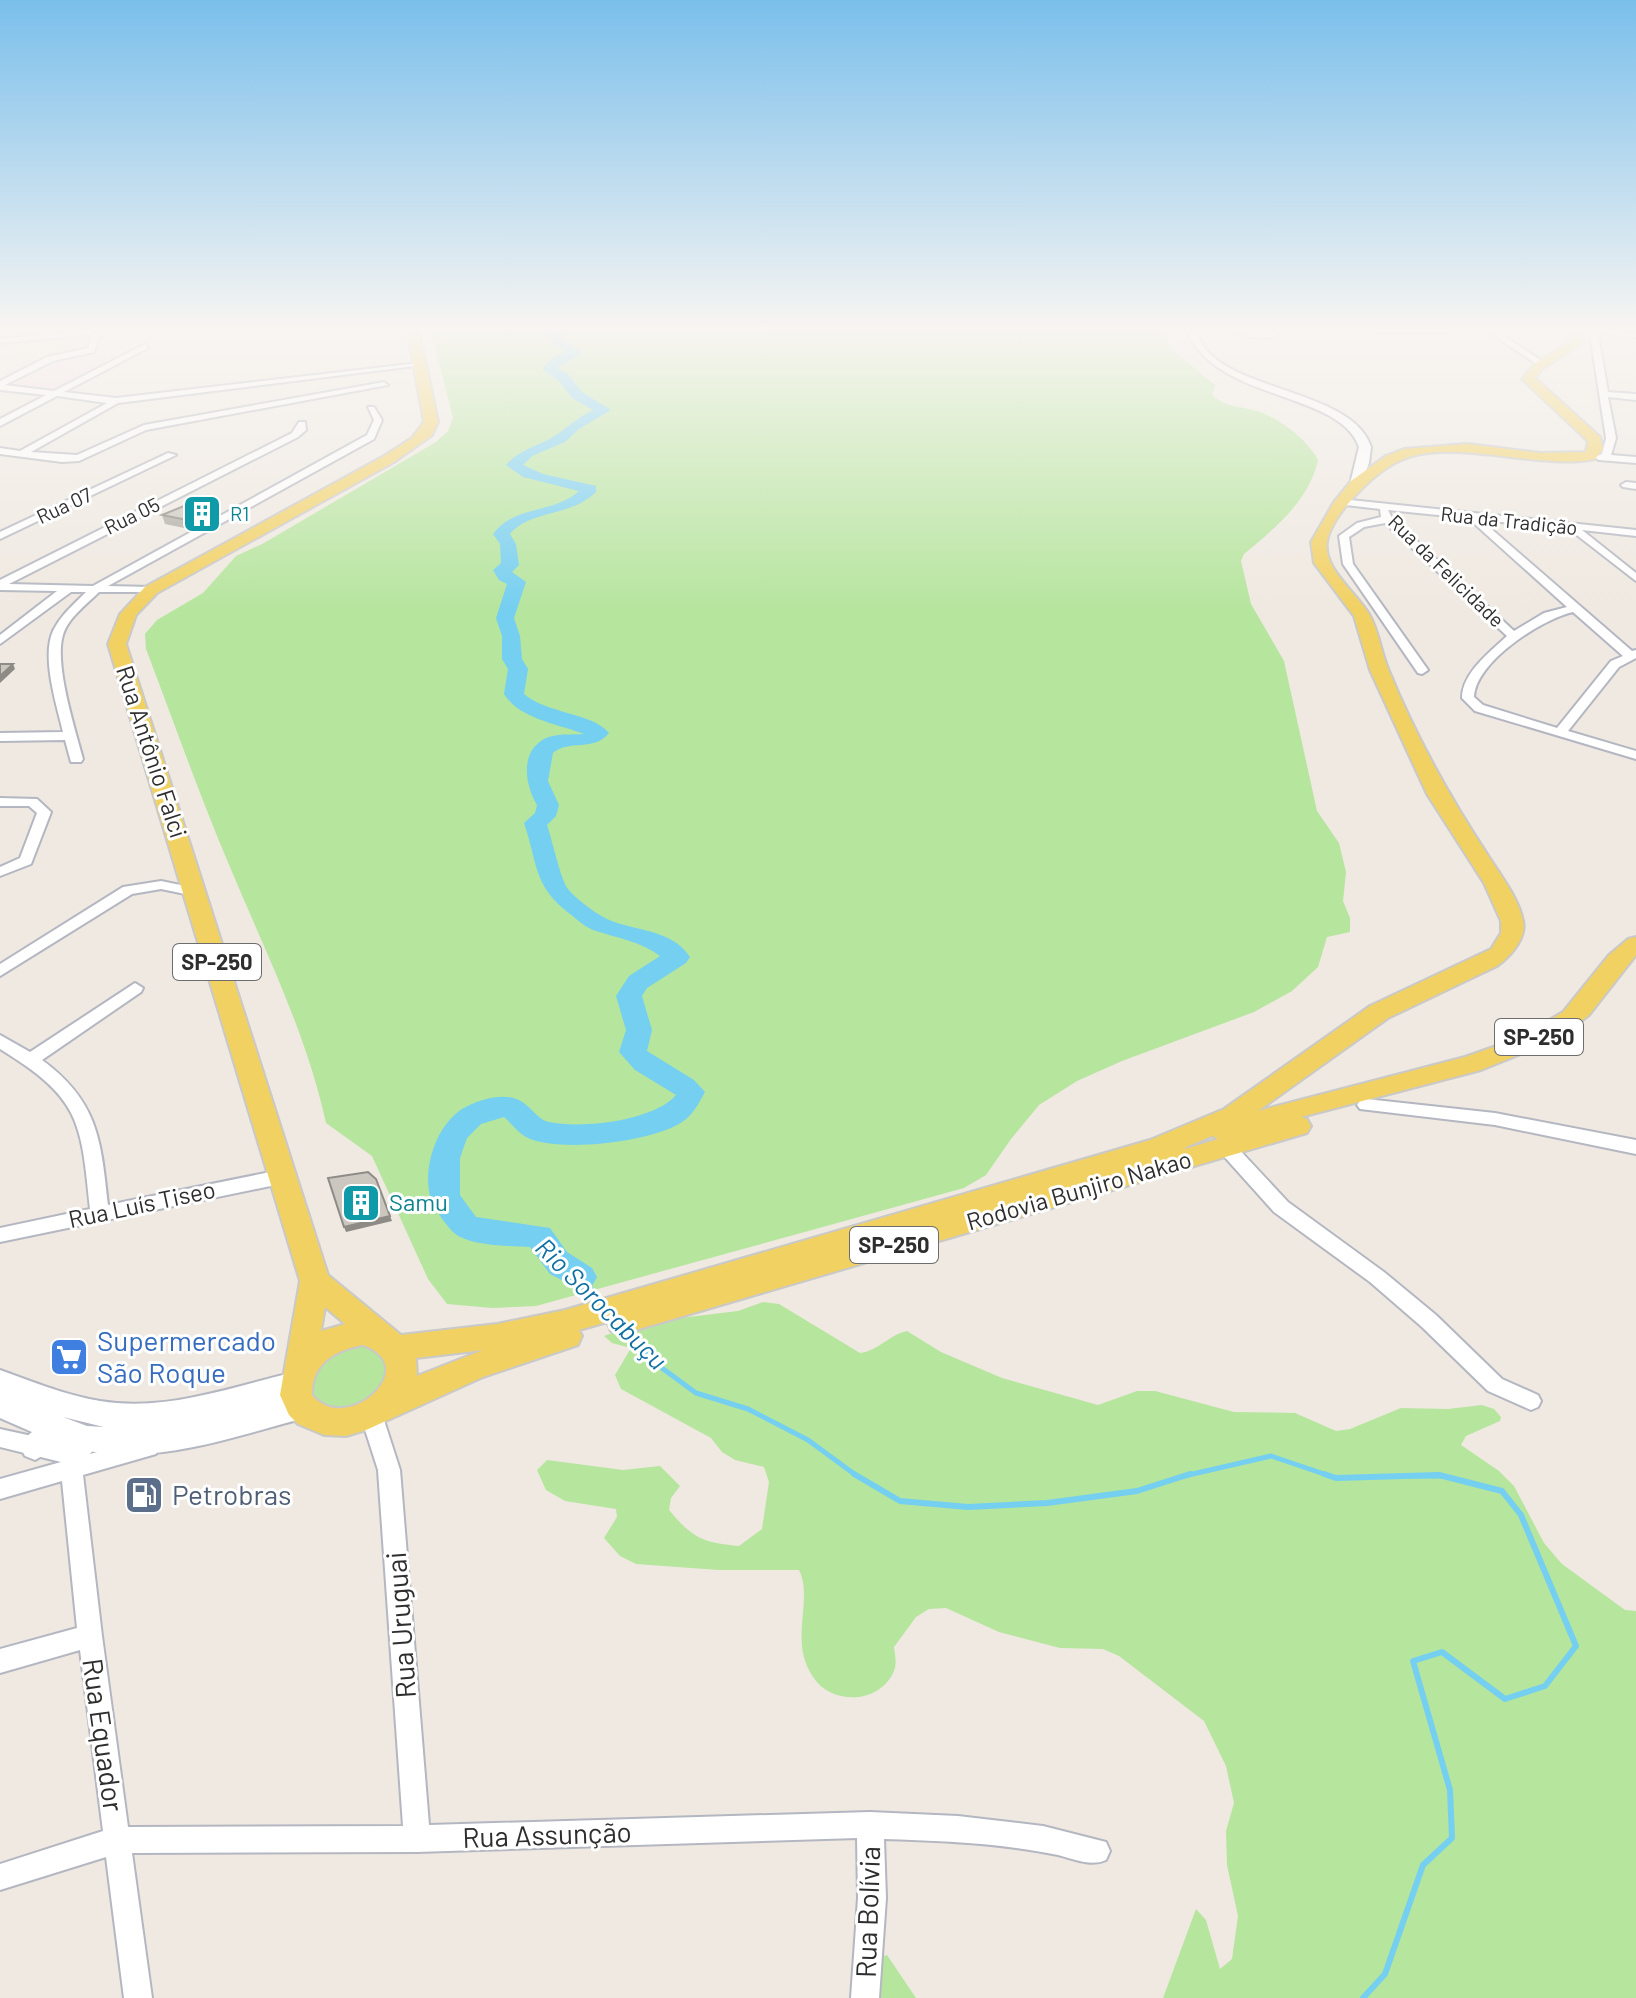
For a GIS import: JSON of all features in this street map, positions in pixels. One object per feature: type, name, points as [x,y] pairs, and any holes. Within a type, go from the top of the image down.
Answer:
[{"type":"main road","name":"Rua Antônio Falci","points":[[299,1387],[315,1281],[285,1176],[117,644],[125,618],[151,590],[417,441],[427,432],[431,423]]},
{"type":"main road","points":[[1160,1147],[1233,1116],[1330,1043],[1379,1012],[1489,961],[1499,954],[1512,933],[1512,921],[1495,883],[1437,794],[1379,670],[1362,616],[1322,563],[1318,554],[1319,542],[1341,502],[1356,484],[1391,459],[1409,452],[1467,448],[1569,458],[1598,457],[1595,440],[1579,423]]},
{"type":"main road","name":"Rodovia Bunjiro Nakao","points":[[388,1342],[497,1336],[565,1322],[1160,1147],[1365,1091],[1409,1082],[1519,1047],[1572,1017],[1620,954],[1636,944]]},
{"type":"main road","points":[[1109,1182],[1198,1151],[1254,1122],[1287,1078]]},
{"type":"main road","name":"Rodovia Bunjiro Nakao","points":[[375,1411],[447,1375],[495,1357],[712,1298],[1227,1148],[1366,1105],[1409,1082]]},
{"type":"main road","points":[[315,1281],[388,1342],[403,1362],[402,1378],[394,1394],[375,1411]]},
{"type":"main road","name":"SP-250","points":[[375,1411],[350,1421],[330,1422],[312,1417],[299,1387],[311,1354],[335,1339],[363,1333],[388,1342]]},
{"type":"main road","points":[[0,1382],[78,1409],[119,1416],[158,1414],[299,1387]]},
{"type":"main road","points":[[0,1405],[60,1429],[79,1456],[124,1441],[183,1434],[299,1387]]},
{"type":"main road","points":[[35,1447],[60,1429]]},
{"type":"street","points":[[21,454],[76,423]]},
{"type":"street","points":[[0,451],[79,458],[144,428],[171,423]]},
{"type":"street","points":[[76,759],[53,655],[56,636],[67,618],[98,587],[371,437],[377,423]]},
{"type":"street","points":[[1344,423],[1356,432],[1365,446],[1356,484],[1385,510],[1344,536],[1344,554],[1422,670]]},
{"type":"street","points":[[1609,423],[1611,438],[1598,457],[1636,460]]},
{"type":"street","name":"Rua 05","points":[[0,585],[295,435],[302,424]]},
{"type":"street","name":"Rua 07","points":[[0,536],[171,455]]},
{"type":"street","name":"Rua da Tradição","points":[[1341,502],[1385,510],[1636,533]]},
{"type":"street","name":"Rua da Felicidade","points":[[1385,510],[1512,635]]},
{"type":"street","points":[[1473,518],[1633,654],[1615,664],[1560,732]]},
{"type":"street","points":[[1573,528],[1636,578]]},
{"type":"street","points":[[0,585],[151,590]]},
{"type":"street","points":[[0,641],[70,587]]},
{"type":"street","points":[[1576,608],[1552,614],[1512,635],[1473,679],[1467,689],[1468,698],[1479,708],[1496,714],[1636,755]]},
{"type":"street","points":[[0,737],[71,736]]},
{"type":"street","points":[[0,802],[32,802],[44,812],[26,861],[0,872]]},
{"type":"street","points":[[0,971],[128,890],[161,885],[195,892]]},
{"type":"street","points":[[31,1059],[135,988]]},
{"type":"street","points":[[0,1041],[31,1059],[75,1097],[91,1135],[100,1213]]},
{"type":"street","points":[[1366,1105],[1495,1119],[1634,1148]]},
{"type":"street","points":[[1227,1148],[1281,1207],[1377,1277],[1429,1321],[1495,1385],[1531,1401]]},
{"type":"street","name":"Rua Luís Tiseo","points":[[0,1235],[285,1176]]},
{"type":"street","name":"Rua Uruguai","points":[[375,1411],[389,1470],[417,1839]]},
{"type":"street","points":[[0,1489],[79,1456],[119,1416]]},
{"type":"street","points":[[0,1438],[79,1456]]},
{"type":"street","name":"Rua Equador","points":[[79,1456],[90,1636],[138,1998]]},
{"type":"street","points":[[0,1661],[90,1636]]},
{"type":"street","name":"Rua Assunção","points":[[0,1877],[117,1840],[417,1839],[870,1825],[958,1829],[1043,1839],[1097,1851]]},
{"type":"street","name":"Rua Bolívia","points":[[865,1998],[872,1898],[870,1825]]},
{"type":"green space","points":[[451,423],[1283,423],[1299,436],[1318,460],[1314,475],[1289,513],[1244,554],[1241,561],[1251,604],[1284,661],[1317,811],[1339,843],[1346,872],[1343,901],[1350,918],[1350,932],[1327,937],[1318,967],[1292,991],[1254,1012],[1077,1081],[1039,1105],[986,1175],[964,1188],[536,1306],[492,1308],[447,1304],[428,1279],[372,1156],[326,1123],[295,1022],[206,808],[146,649],[145,634],[157,620],[203,593],[236,556],[264,543],[436,442],[448,431]]},
{"type":"green space","points":[[763,1302],[779,1304],[860,1353],[907,1331],[941,1352],[1002,1378],[1098,1405],[1137,1391],[1155,1391],[1234,1412],[1295,1413],[1336,1431],[1350,1429],[1401,1408],[1448,1409],[1482,1405],[1494,1409],[1501,1417],[1500,1421],[1466,1436],[1461,1445],[1499,1471],[1514,1486],[1544,1543],[1562,1564],[1625,1610],[1636,1611],[1636,1998],[1163,1998],[1196,1909],[1206,1920],[1220,1969],[1232,1959],[1238,1916],[1227,1865],[1226,1831],[1234,1803],[1226,1766],[1204,1721],[1119,1656],[1103,1649],[1060,1648],[999,1632],[946,1608],[929,1609],[916,1617],[894,1647],[894,1671],[878,1690],[867,1695],[843,1697],[821,1686],[806,1663],[802,1649],[804,1594],[799,1570],[719,1570],[636,1564],[620,1556],[604,1538],[617,1517],[616,1509],[565,1501],[546,1490],[537,1470],[547,1460],[623,1470],[660,1466],[680,1486],[671,1498],[669,1510],[692,1533],[716,1543],[739,1546],[762,1529],[769,1482],[764,1467],[735,1460],[722,1452],[711,1438],[621,1389],[615,1375],[631,1348],[612,1343],[604,1336],[639,1323],[738,1311]]},
{"type":"green space","points":[[361,1342],[393,1361],[380,1398],[337,1413],[309,1394],[315,1370],[323,1357]]},
{"type":"green space","points":[[887,1955],[916,1998],[869,1998],[879,1958]]},
{"type":"building","points":[[196,501],[214,505],[187,520],[162,515]]},
{"type":"building","points":[[0,664],[13,664],[0,676]]},
{"type":"building","name":"Samu","points":[[368,1172],[376,1179],[390,1216],[344,1227],[328,1178]]},
{"type":"waterway","name":"Rio Sorocabuçu","points":[[579,423],[560,439],[527,453],[514,465],[528,474],[590,489],[569,505],[517,520],[501,534],[508,544],[510,565],[502,570],[505,576],[517,582],[505,618],[511,636],[512,659],[518,669],[514,694],[518,700],[538,711],[599,733],[584,740],[555,742],[545,749],[536,775],[539,789],[548,805],[545,816],[535,823],[549,864],[548,875],[559,894],[598,924],[658,942],[677,957],[638,982],[629,996],[639,1030],[633,1052],[691,1092],[677,1111],[660,1121],[626,1129],[586,1133],[539,1131],[510,1107],[491,1108],[471,1117],[455,1133],[445,1158],[445,1197],[465,1226],[485,1232],[539,1236],[556,1261],[581,1277]]},
{"type":"waterway","name":"Rio Sorocabuçu","points":[[581,1277],[603,1303]]},
{"type":"waterway","name":"Rio Sorocabuçu","points":[[626,1331],[651,1360],[696,1393],[748,1409],[808,1440],[855,1475]]},
{"type":"waterway","name":"Rio Sorocabuçu","points":[[1184,1476],[1271,1456],[1330,1476]]},
{"type":"waterway","name":"Rio Sorocabuçu","points":[[855,1475],[900,1501],[968,1507],[1047,1503],[1137,1491],[1190,1474]]},
{"type":"waterway","name":"Rio Sorocabuçu","points":[[1324,1474],[1330,1476]]},
{"type":"waterway","name":"Rio Sorocabuçu","points":[[1330,1476],[1439,1475],[1502,1491],[1521,1515],[1576,1646],[1545,1686],[1505,1699],[1442,1652],[1413,1661],[1450,1790],[1452,1838],[1423,1865],[1385,1974],[1363,1998]]},
{"type":"waterway","name":"Rio Sorocabuçu","points":[[1411,1476],[1442,1476]]},
{"type":"place","name":"R1","points":[[202,514]]},
{"type":"place","name":"Samu","points":[[361,1203]]},
{"type":"place","name":"Supermercado São Roque","points":[[69,1357]]},
{"type":"place","name":"Petrobras","points":[[144,1495]]}]
